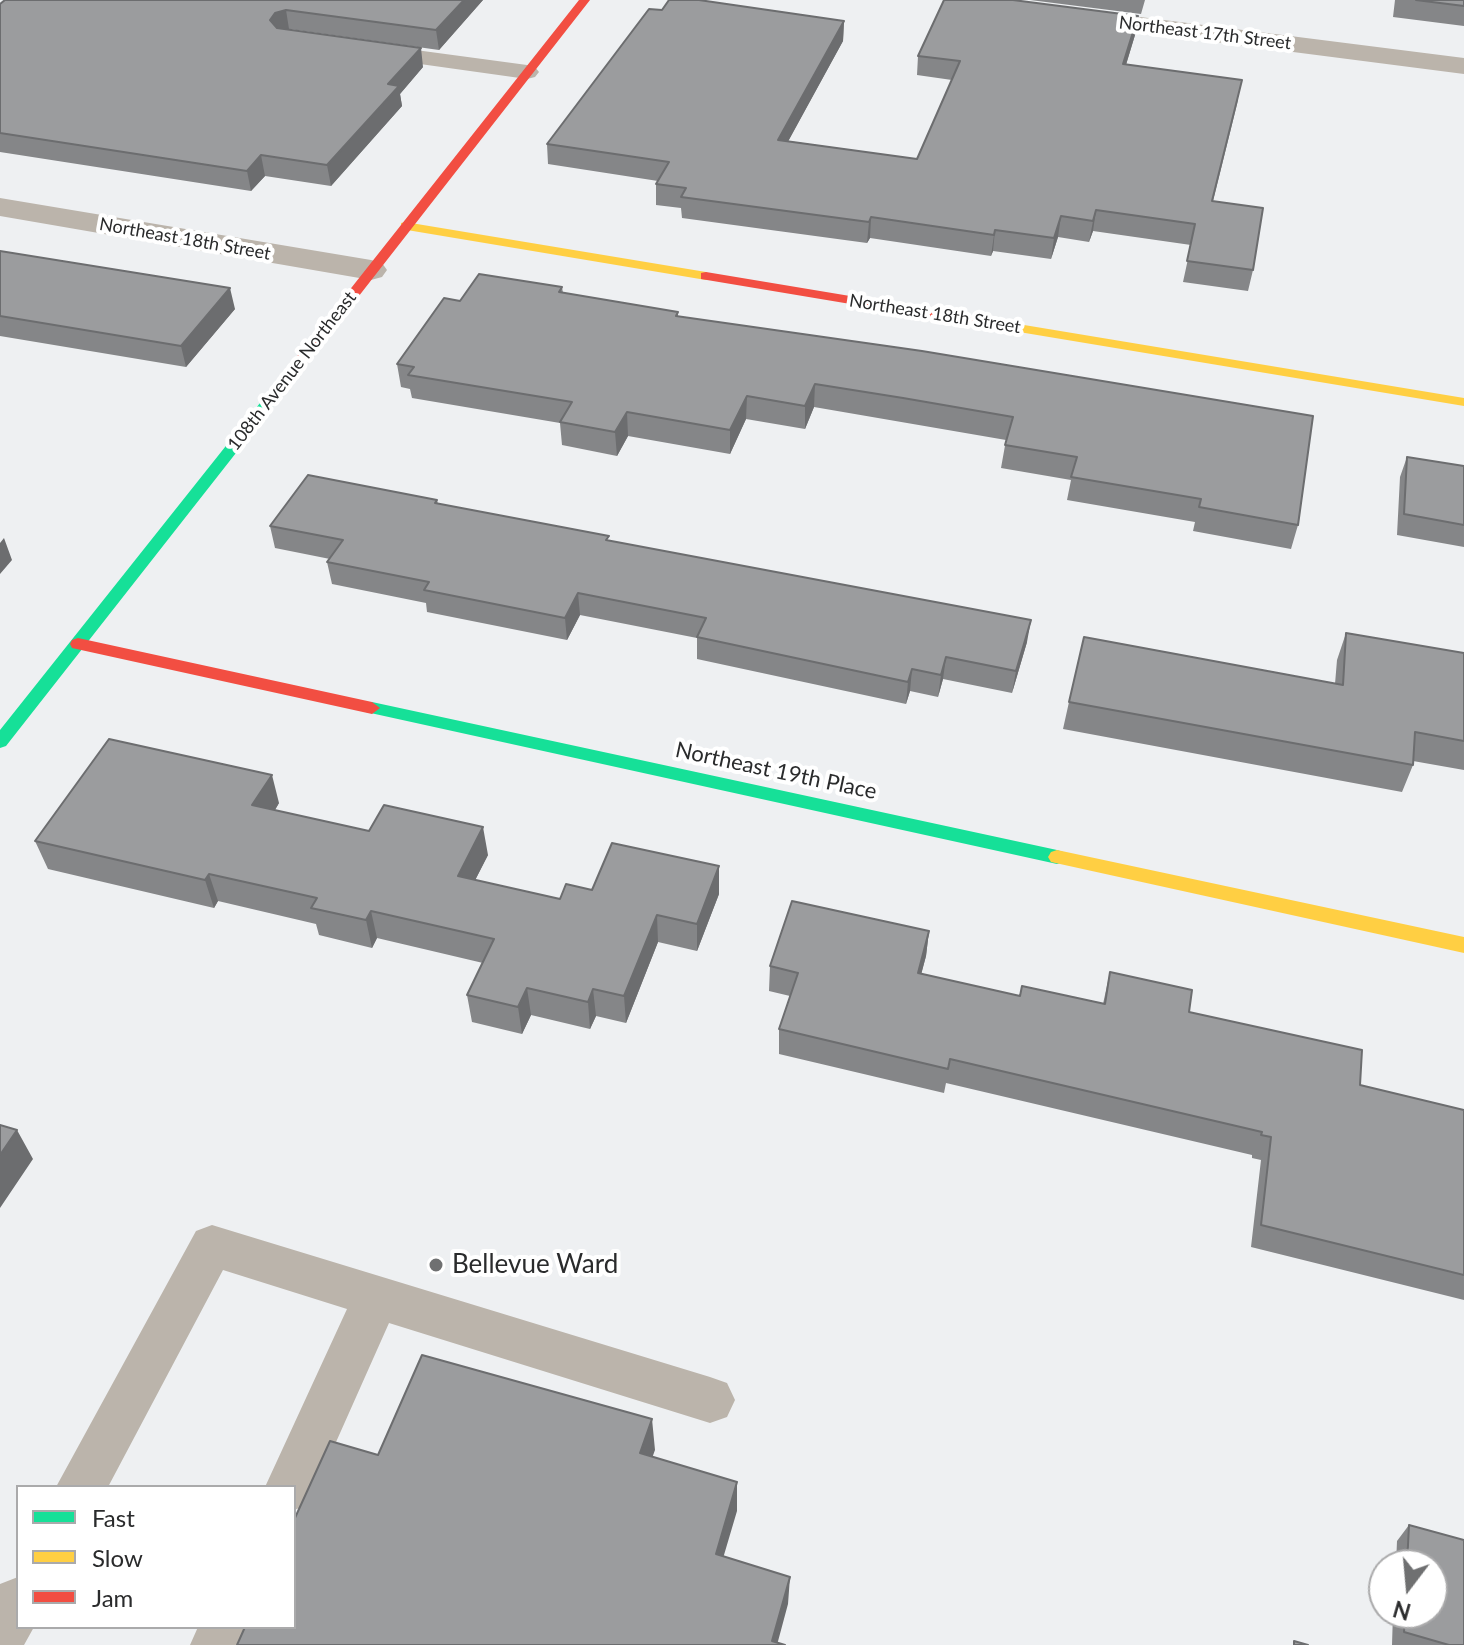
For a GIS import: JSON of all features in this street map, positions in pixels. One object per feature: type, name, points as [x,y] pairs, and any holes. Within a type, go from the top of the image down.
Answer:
[{"type":"street","name":"108th Avenue Northeast","points":[[0,742],[585,0]]},
{"type":"street","name":"Northeast 17th Street","points":[[1055,14],[1464,66]]},
{"type":"street","name":"Northeast 18th Street","points":[[0,207],[371,270]]},
{"type":"street","name":"Northeast 18th Street","points":[[405,226],[1464,402]]},
{"type":"street","name":"Northeast 19th Place","points":[[78,644],[1464,945]]},
{"type":"lane","points":[[349,48],[527,72]]},
{"type":"lane","points":[[82,1485],[212,1246],[710,1400]]},
{"type":"lane","points":[[291,1485],[378,1295]]},
{"type":"lane","points":[[0,1636],[16,1607]]},
{"type":"building","points":[[5,0],[464,0],[436,30],[286,10],[275,13],[270,20],[277,28],[421,48],[388,84],[399,86],[327,165],[261,155],[247,171],[0,133],[0,4]]},
{"type":"building","points":[[669,0],[699,0],[844,21],[778,140],[917,159],[960,61],[918,56],[944,0],[1013,0],[1138,16],[1123,64],[1242,80],[1212,201],[1263,208],[1253,270],[1187,261],[1195,224],[1096,210],[1093,221],[1061,216],[1054,238],[995,230],[994,235],[871,217],[869,222],[681,197],[686,188],[656,184],[669,162],[547,144],[649,9],[662,10]]},
{"type":"building","points":[[1416,0],[1464,0],[1464,6]]},
{"type":"building","points":[[0,251],[230,288],[181,346],[0,316]]},
{"type":"building","points":[[479,274],[562,287],[559,292],[678,312],[676,316],[922,351],[1313,416],[1298,525],[1199,507],[1201,499],[1071,477],[1077,457],[1005,445],[1013,417],[903,398],[815,384],[805,406],[747,396],[730,430],[627,412],[615,432],[560,422],[572,402],[408,375],[414,367],[397,364],[444,298],[460,301]]},
{"type":"building","points":[[1407,457],[1464,466],[1464,525],[1404,514]]},
{"type":"building","points":[[308,475],[609,536],[606,540],[1031,620],[1016,671],[946,657],[941,675],[912,669],[908,682],[697,637],[706,618],[578,593],[565,618],[424,590],[429,582],[327,562],[343,540],[270,526]]},
{"type":"building","points":[[1346,633],[1464,653],[1464,741],[1415,732],[1413,765],[1069,702],[1084,637],[1343,685]]},
{"type":"building","points":[[109,739],[272,775],[252,805],[369,831],[384,805],[483,827],[458,876],[560,899],[566,884],[592,890],[612,843],[719,866],[697,924],[657,915],[624,996],[593,989],[588,1002],[527,988],[518,1007],[467,995],[494,939],[371,911],[366,920],[311,908],[317,898],[209,874],[205,880],[35,841]]},
{"type":"building","points":[[792,901],[929,931],[918,973],[1020,996],[1022,986],[1105,1004],[1110,972],[1192,990],[1189,1012],[1362,1050],[1360,1085],[1464,1110],[1464,1275],[1261,1225],[1271,1137],[1261,1135],[1262,1132],[950,1059],[948,1069],[779,1029],[798,973],[770,966]]},
{"type":"building","points":[[0,1125],[17,1130],[0,1155]]},
{"type":"building","points":[[422,1355],[652,1419],[640,1453],[737,1482],[716,1554],[790,1577],[772,1641],[785,1645],[237,1645],[244,1629],[296,1629],[296,1516],[330,1441],[378,1455]]},
{"type":"building","points":[[1409,1525],[1464,1540],[1464,1645],[1449,1645],[1404,1632],[1404,1629],[1448,1629],[1448,1549],[1408,1549]]},
{"type":"traffic: fast","points":[[0,742],[300,362]]},
{"type":"traffic: fast","points":[[372,708],[1057,857]]},
{"type":"traffic: slow","points":[[405,226],[706,276]]},
{"type":"traffic: slow","points":[[1000,325],[1464,402]]},
{"type":"traffic: slow","points":[[1057,857],[1464,945]]},
{"type":"traffic: jam","points":[[300,362],[585,0]]},
{"type":"traffic: jam","points":[[706,276],[1000,325]]},
{"type":"traffic: jam","points":[[78,644],[372,708]]},
{"type":"place","name":"Bellevue Ward","points":[[436,1265]]}]
